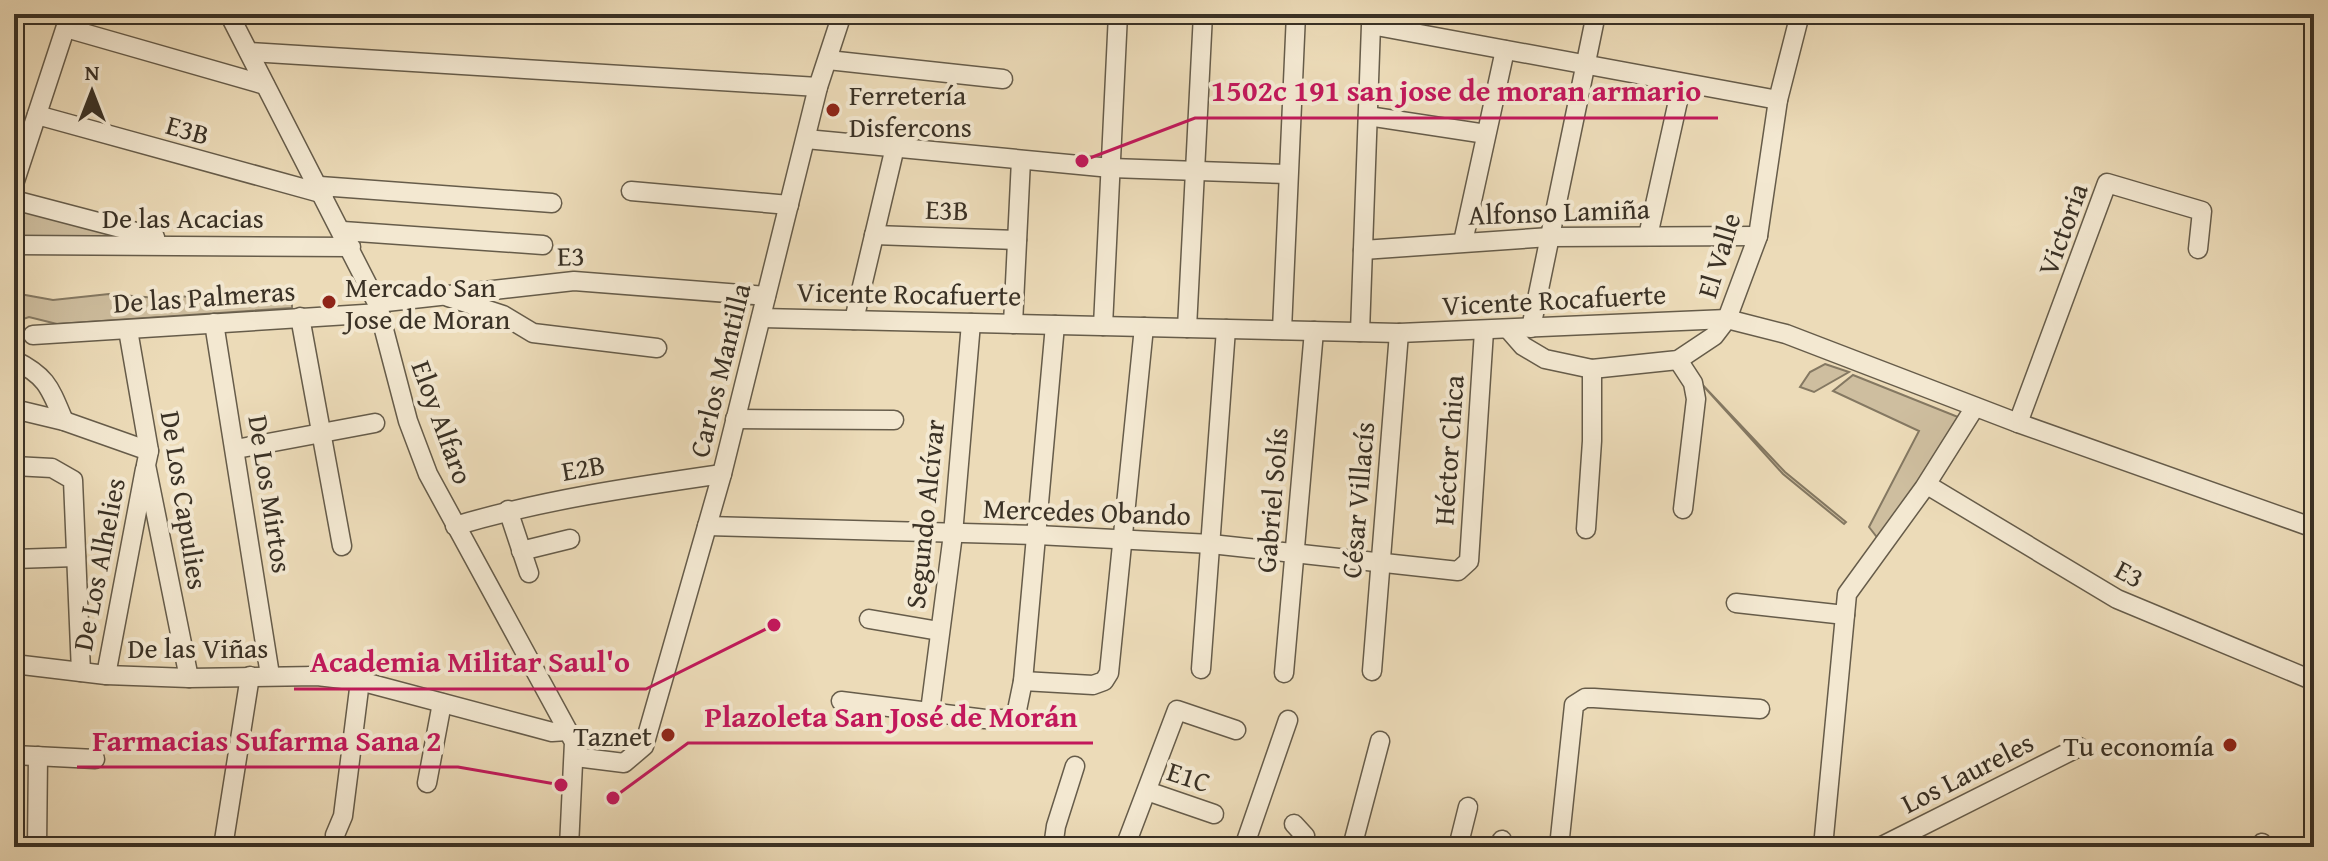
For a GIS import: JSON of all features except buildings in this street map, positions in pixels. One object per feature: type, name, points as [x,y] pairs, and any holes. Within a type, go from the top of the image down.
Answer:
[{"type":"street","name":"Eloy Alfaro","points":[[229,14],[347,239],[378,308],[408,421],[428,474],[575,745],[576,757]]},
{"type":"street","name":"Carlos Mantilla","points":[[576,757],[624,763],[640,752],[647,738],[722,474],[818,87],[842,14]]},
{"type":"street","points":[[1103,326],[1118,14]]},
{"type":"street","points":[[1187,328],[1203,14]]},
{"type":"street","points":[[1282,330],[1296,14]]},
{"type":"street","points":[[1531,328],[1596,14]]},
{"type":"street","name":"El Valle","points":[[1509,330],[1523,346],[1545,359],[1592,369],[1678,360],[1714,336],[1727,319],[1758,236],[1778,100],[1800,14]]},
{"type":"street","points":[[14,184],[68,21],[265,85]]},
{"type":"street","points":[[1360,332],[1371,25],[1778,100]]},
{"type":"street","points":[[1463,242],[1505,50]]},
{"type":"street","points":[[249,52],[818,87]]},
{"type":"street","points":[[828,60],[1003,79]]},
{"type":"street","points":[[1648,236],[1682,83]]},
{"type":"street","name":"E3B","points":[[37,115],[322,190],[552,203]]},
{"type":"street","points":[[1368,116],[1486,134]]},
{"type":"street","points":[[806,139],[1111,168],[1288,174]]},
{"type":"street","points":[[854,320],[895,147]]},
{"type":"street","points":[[1013,324],[1021,160]]},
{"type":"street","name":"Victoria","points":[[2018,423],[2107,183],[2202,211],[2198,249]]},
{"type":"street","points":[[631,191],[789,205]]},
{"type":"street","points":[[14,200],[180,243]]},
{"type":"street","name":"E3B","points":[[874,235],[1017,240]]},
{"type":"street","name":"Alfonso Lamiña","points":[[1363,250],[1550,237],[1758,236]]},
{"type":"street","name":"De las Acacias","points":[[14,245],[347,239],[543,245]]},
{"type":"street","name":"E3","points":[[378,308],[441,295],[574,281],[766,296]]},
{"type":"street","points":[[441,295],[503,315],[533,333],[657,348]]},
{"type":"street","name":"De las Palmeras","points":[[33,335],[300,317],[378,308]]},
{"type":"street","points":[[300,317],[319,435],[342,546]]},
{"type":"street","name":"Vicente Rocafuerte","points":[[761,318],[1399,333],[1727,319],[1786,334],[2018,423],[2314,528]]},
{"type":"street","name":"De Los Mirtos","points":[[214,323],[270,675]]},
{"type":"street","name":"Segundo Alcívar","points":[[930,711],[953,534],[971,323]]},
{"type":"street","points":[[841,701],[985,719],[1011,718],[1018,711],[1055,325]]},
{"type":"street","points":[[1023,681],[1093,685],[1107,679],[1112,660],[1144,327]]},
{"type":"street","points":[[1201,669],[1226,329]]},
{"type":"street","name":"De Los Capulies","points":[[128,330],[148,458],[189,678]]},
{"type":"street","name":"Gabriel Solís","points":[[1284,673],[1314,331]]},
{"type":"street","name":"Héctor Chica","points":[[1463,570],[1469,561],[1484,331]]},
{"type":"street","name":"César Villacís","points":[[1372,671],[1399,333]]},
{"type":"street","points":[[14,360],[37,371],[50,387],[64,421]]},
{"type":"street","points":[[1678,360],[1693,383],[1696,399],[1683,509]]},
{"type":"street","points":[[1586,529],[1592,441],[1592,369]]},
{"type":"street","points":[[1823,847],[1847,594],[1924,488],[1975,407]]},
{"type":"street","points":[[14,409],[64,421],[148,458]]},
{"type":"street","points":[[735,419],[894,420]]},
{"type":"street","points":[[236,449],[375,423]]},
{"type":"street","name":"De Los Alhelies","points":[[106,675],[148,458]]},
{"type":"street","points":[[14,466],[52,468],[73,480],[81,672]]},
{"type":"street","name":"E2B","points":[[455,526],[508,510],[722,474]]},
{"type":"street","name":"E3","points":[[1934,489],[2117,599],[2314,681]]},
{"type":"street","points":[[508,510],[529,573]]},
{"type":"street","name":"Mercedes Obando","points":[[707,526],[1037,535],[1211,544],[1380,564],[1463,570]]},
{"type":"street","points":[[521,551],[570,539]]},
{"type":"street","points":[[14,559],[76,557]]},
{"type":"street","points":[[1736,603],[1845,615]]},
{"type":"street","points":[[869,619],[939,631]]},
{"type":"street","name":"De las Viñas","points":[[14,664],[106,675],[189,678],[270,675],[360,681],[552,732],[567,731]]},
{"type":"street","points":[[223,847],[250,676]]},
{"type":"street","points":[[335,835],[343,816],[360,681]]},
{"type":"street","points":[[1559,847],[1574,705],[1585,698],[1594,698],[1760,709]]},
{"type":"street","points":[[427,783],[442,703]]},
{"type":"street","points":[[1125,847],[1177,710],[1236,730]]},
{"type":"street","points":[[1244,847],[1288,720]]},
{"type":"street","points":[[1352,847],[1380,741]]},
{"type":"street","name":"Los Laureles","points":[[1880,847],[2079,747]]},
{"type":"street","points":[[14,755],[95,759]]},
{"type":"street","points":[[37,847],[38,756]]},
{"type":"street","points":[[569,847],[576,757]]},
{"type":"street","points":[[1053,847],[1056,826],[1075,766]]},
{"type":"street","name":"E1C","points":[[1147,791],[1214,814]]},
{"type":"street","points":[[1458,847],[1468,807]]},
{"type":"street","points":[[1294,824],[1305,836],[1302,847]]},
{"type":"shaded area","points":[[14,204],[158,241],[14,242]]},
{"type":"shaded area","points":[[292,291],[292,308],[57,324],[29,317],[20,320],[14,335],[14,293],[53,300],[109,294],[157,298]]},
{"type":"shaded area","points":[[1825,364],[1849,372],[1814,392],[1800,387],[1810,372]]},
{"type":"shaded area","points":[[1853,375],[1963,419],[1883,545],[1869,527],[1919,431],[1833,391]]},
{"type":"shaded area","points":[[1698,380],[1785,472],[1846,522],[1844,524],[1783,474]]},
{"type":"place","name":"Ferretería Disfercons","points":[[833,110]]},
{"type":"place","name":"1502c 191 san jose de moran armario","points":[[1082,161]]},
{"type":"place","name":"Mercado San Jose de Moran","points":[[329,302]]},
{"type":"place","name":"Academia Militar Saul'o","points":[[774,625]]},
{"type":"place","name":"Taznet","points":[[668,735]]},
{"type":"place","name":"Tu economía","points":[[2230,745]]},
{"type":"place","name":"Farmacias Sufarma Sana 2","points":[[561,785]]},
{"type":"place","name":"Plazoleta San José de Morán","points":[[613,798]]}]
